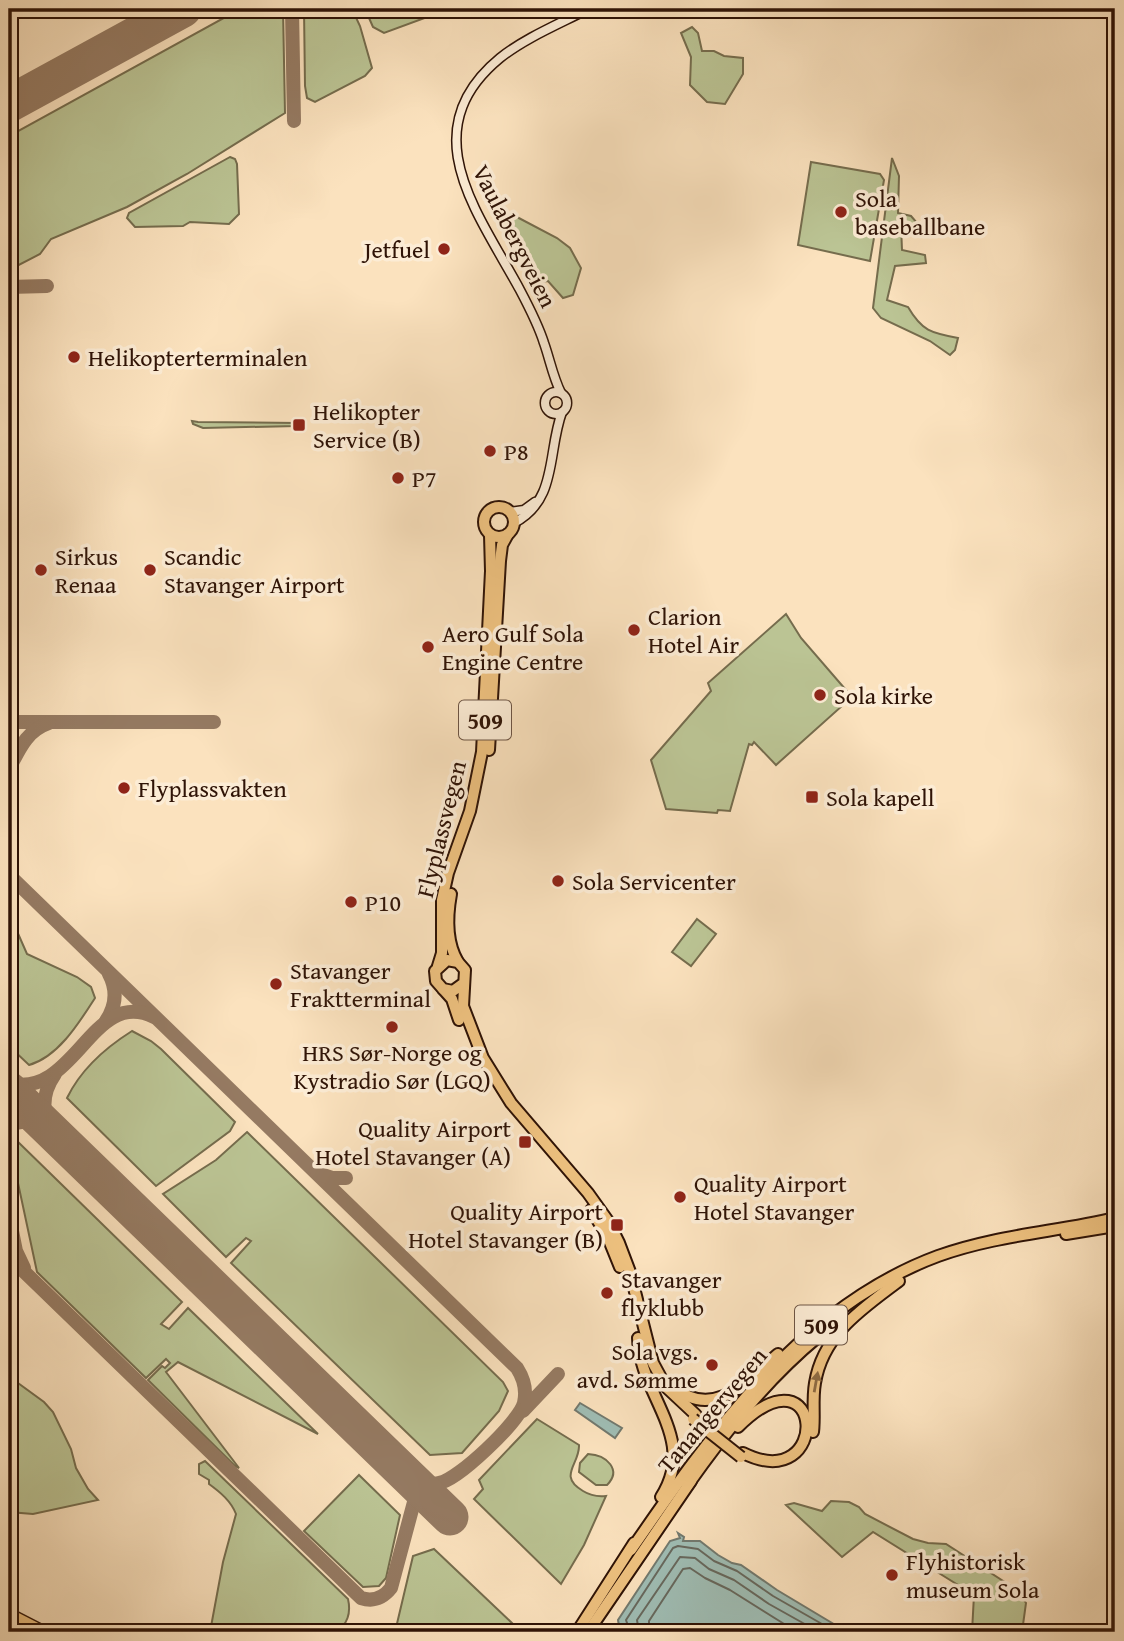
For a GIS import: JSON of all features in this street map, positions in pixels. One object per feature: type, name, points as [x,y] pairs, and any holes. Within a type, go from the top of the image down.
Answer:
[{"type":"highway","name":"509","points":[[490,535],[483,524],[487,512],[498,507],[510,512]]},
{"type":"highway","points":[[510,512],[514,523]]},
{"type":"highway","name":"509","points":[[508,534],[514,523]]},
{"type":"highway","points":[[490,535],[502,537],[508,534]]},
{"type":"highway","name":"Flyplassvegen","points":[[508,534],[501,552],[492,730],[476,814],[449,902],[450,945],[457,962],[465,970],[462,1000],[465,1013],[475,1041],[492,1074],[521,1116],[588,1193],[608,1221],[619,1243],[632,1279],[650,1352]]},
{"type":"highway","name":"Flyplassvegen","points":[[490,535],[491,571],[482,752],[470,811],[442,900],[442,953],[435,976],[439,986],[452,999],[472,1053],[495,1093],[601,1225],[623,1274],[638,1338]]},
{"type":"highway","points":[[438,966],[447,960],[457,962]]},
{"type":"highway","points":[[443,989],[453,991],[464,983]]},
{"type":"highway","name":"Tanangervegen","points":[[631,1550],[682,1476],[746,1397],[792,1350],[851,1302],[896,1275],[938,1256],[995,1240],[1115,1218]]},
{"type":"highway","name":"Tanangervegen","points":[[687,1486],[733,1424],[797,1356],[855,1308],[900,1281],[940,1263],[997,1247],[1115,1226]]},
{"type":"highway","name":"509","points":[[638,1338],[662,1389],[694,1417],[751,1462],[772,1467],[784,1465],[803,1453],[813,1434],[815,1383],[818,1368],[829,1344],[850,1318],[900,1281]]},
{"type":"highway","name":"509","points":[[650,1352],[668,1382],[681,1393],[698,1400],[719,1398],[747,1382],[821,1318],[851,1302]]},
{"type":"highway","name":"509","points":[[577,1632],[631,1550],[637,1535],[666,1490],[671,1475],[674,1454],[667,1420],[644,1373],[638,1353],[638,1338]]},
{"type":"highway","name":"509","points":[[650,1352],[666,1387],[694,1417]]},
{"type":"highway","name":"509","points":[[588,1632],[687,1486],[732,1433],[768,1404],[784,1401],[799,1406],[808,1422],[805,1439],[791,1455],[772,1461],[742,1455]]},
{"type":"main road","name":"Vaulabergveien","points":[[561,393],[535,318],[464,185],[456,157],[456,137],[464,105],[473,87],[486,71],[517,47],[588,9]]},
{"type":"main road","points":[[553,376],[545,404],[556,429]]},
{"type":"main road","points":[[514,523],[535,508],[551,468],[556,429],[567,403],[561,393],[554,392],[547,396]]},
{"type":"main road","points":[[549,412],[562,412]]},
{"type":"main road","points":[[510,512],[524,510],[541,495]]},
{"type":"main road","points":[[9,1613],[46,1632]]},
{"type":"green space","points":[[240,9],[283,9],[285,113],[187,174],[127,207],[51,239],[40,254],[9,270],[9,136]]},
{"type":"green space","points":[[304,9],[352,9],[360,26],[372,68],[365,76],[315,102],[307,98],[305,86]]},
{"type":"green space","points":[[365,9],[449,9],[384,33],[373,27]]},
{"type":"green space","points":[[692,27],[698,33],[702,51],[743,58],[743,74],[725,104],[707,102],[690,85],[691,57],[681,33]]},
{"type":"green space","points":[[230,157],[235,159],[237,164],[239,214],[229,224],[190,222],[183,226],[135,227],[127,218],[129,213]]},
{"type":"green space","points":[[892,158],[899,176],[898,213],[911,216],[918,224],[901,225],[902,250],[925,255],[926,263],[895,266],[887,300],[908,307],[928,330],[958,338],[955,350],[950,355],[930,341],[881,318],[873,308]]},
{"type":"green space","name":"Sola baseballbane","points":[[811,162],[880,174],[884,180],[870,261],[798,245]]},
{"type":"green space","points":[[515,216],[557,238],[570,248],[581,268],[573,295],[563,298],[548,281],[537,282],[506,220]]},
{"type":"green space","points":[[192,421],[297,423],[296,426],[203,428]]},
{"type":"green space","points":[[786,614],[801,638],[852,697],[776,765],[754,742],[749,744],[730,811],[718,810],[717,813],[666,809],[651,760],[711,691],[708,683]]},
{"type":"green space","points":[[9,913],[27,954],[77,977],[91,987],[95,998],[75,1028],[58,1047],[40,1061],[29,1065],[9,1046]]},
{"type":"green space","points":[[697,919],[716,934],[691,966],[672,952]]},
{"type":"green space","points":[[132,1031],[161,1049],[235,1122],[230,1131],[156,1186],[67,1098],[79,1078],[95,1060]]},
{"type":"green space","points":[[247,1132],[503,1382],[508,1391],[499,1411],[462,1453],[430,1455],[231,1263],[251,1241],[246,1238],[226,1257],[163,1194],[216,1160]]},
{"type":"green space","points":[[14,1138],[182,1302],[161,1324],[169,1329],[188,1308],[318,1434],[178,1362],[166,1372],[239,1468],[235,1466],[148,1380],[162,1366],[165,1368],[170,1363],[166,1359],[146,1378],[37,1272],[15,1169]]},
{"type":"green space","points":[[9,1373],[53,1412],[71,1449],[76,1468],[98,1500],[33,1514],[9,1512]]},
{"type":"green space","points":[[537,1419],[579,1445],[571,1475],[575,1485],[591,1495],[606,1496],[584,1545],[561,1584],[474,1499],[483,1489],[479,1480]]},
{"type":"green space","points":[[588,1454],[601,1457],[610,1464],[613,1474],[607,1485],[596,1485],[579,1472],[580,1463]]},
{"type":"green space","points":[[205,1461],[348,1599],[348,1618],[343,1626],[327,1633],[225,1626],[224,1632],[210,1632],[223,1562],[236,1514],[228,1501],[209,1484],[209,1480],[199,1474],[199,1464]]},
{"type":"green space","points":[[359,1475],[400,1515],[386,1578],[379,1586],[363,1587],[304,1531]]},
{"type":"green space","points":[[831,1501],[849,1502],[865,1514],[913,1539],[946,1544],[1017,1590],[1026,1603],[1022,1632],[972,1632],[974,1595],[873,1532],[842,1557],[786,1505],[794,1503],[822,1511]]},
{"type":"green space","points":[[434,1549],[522,1632],[395,1632],[413,1556]]},
{"type":"water","points":[[580,1403],[622,1428],[615,1438],[575,1410]]},
{"type":"water","points":[[678,1533],[684,1537],[683,1541],[700,1541],[718,1555],[741,1565],[847,1632],[625,1632],[619,1626],[618,1620],[670,1541],[680,1538]]},
{"type":"taxiway","points":[[292,9],[294,121]]},
{"type":"taxiway","points":[[9,287],[47,286]]},
{"type":"taxiway","points":[[9,722],[214,722]]},
{"type":"taxiway","points":[[9,769],[29,736],[49,723]]},
{"type":"taxiway","points":[[9,875],[517,1368],[524,1385],[524,1403],[500,1436],[460,1472],[439,1483],[427,1484],[409,1476]]},
{"type":"taxiway","points":[[106,1021],[115,998],[109,974]]},
{"type":"taxiway","points":[[9,1083],[32,1084],[51,1076],[98,1029],[114,1017],[133,1012],[154,1017]]},
{"type":"taxiway","points":[[55,1074],[47,1089],[45,1113],[56,1136]]},
{"type":"taxiway","points":[[9,1124],[27,1121],[45,1125]]},
{"type":"taxiway","points":[[317,1173],[332,1178],[346,1178]]},
{"type":"taxiway","points":[[9,1216],[16,1251],[24,1268]]},
{"type":"taxiway","points":[[9,1257],[361,1598],[377,1598],[391,1588],[414,1502],[414,1489],[409,1476]]},
{"type":"taxiway","points":[[523,1411],[558,1374]]},
{"type":"runway","points":[[9,104],[183,9]]},
{"type":"runway","points":[[9,1090],[450,1517]]},
{"type":"place","name":"Sola baseballbane","points":[[841,212]]},
{"type":"place","name":"Jetfuel","points":[[444,249]]},
{"type":"place","name":"Helikopterterminalen","points":[[74,357]]},
{"type":"place","name":"Helikopter Service (B)","points":[[299,425]]},
{"type":"place","name":"P8","points":[[490,451]]},
{"type":"place","name":"P7","points":[[398,478]]},
{"type":"place","name":"Sirkus Renaa","points":[[41,570]]},
{"type":"place","name":"Scandic Stavanger Airport","points":[[150,570]]},
{"type":"place","name":"Clarion Hotel Air","points":[[634,630]]},
{"type":"place","name":"Aero Gulf Sola Engine Centre","points":[[428,647]]},
{"type":"place","name":"Sola kirke","points":[[820,695]]},
{"type":"place","name":"Flyplassvakten","points":[[124,788]]},
{"type":"place","name":"Sola kapell","points":[[812,797]]},
{"type":"place","name":"Sola Servicenter","points":[[558,881]]},
{"type":"place","name":"P10","points":[[351,902]]},
{"type":"place","name":"Stavanger Fraktterminal","points":[[276,984]]},
{"type":"place","name":"HRS Sør-Norge og Kystradio Sør (LGQ)","points":[[392,1027]]},
{"type":"place","name":"Quality Airport Hotel Stavanger (A)","points":[[525,1142]]},
{"type":"place","name":"Quality Airport Hotel Stavanger","points":[[680,1197]]},
{"type":"place","name":"Quality Airport Hotel Stavanger (B)","points":[[617,1225]]},
{"type":"place","name":"Stavanger flyklubb","points":[[607,1293]]},
{"type":"place","name":"Sola vgs. avd. Sømme","points":[[712,1365]]},
{"type":"place","name":"Flyhistorisk museum Sola","points":[[892,1575]]}]
